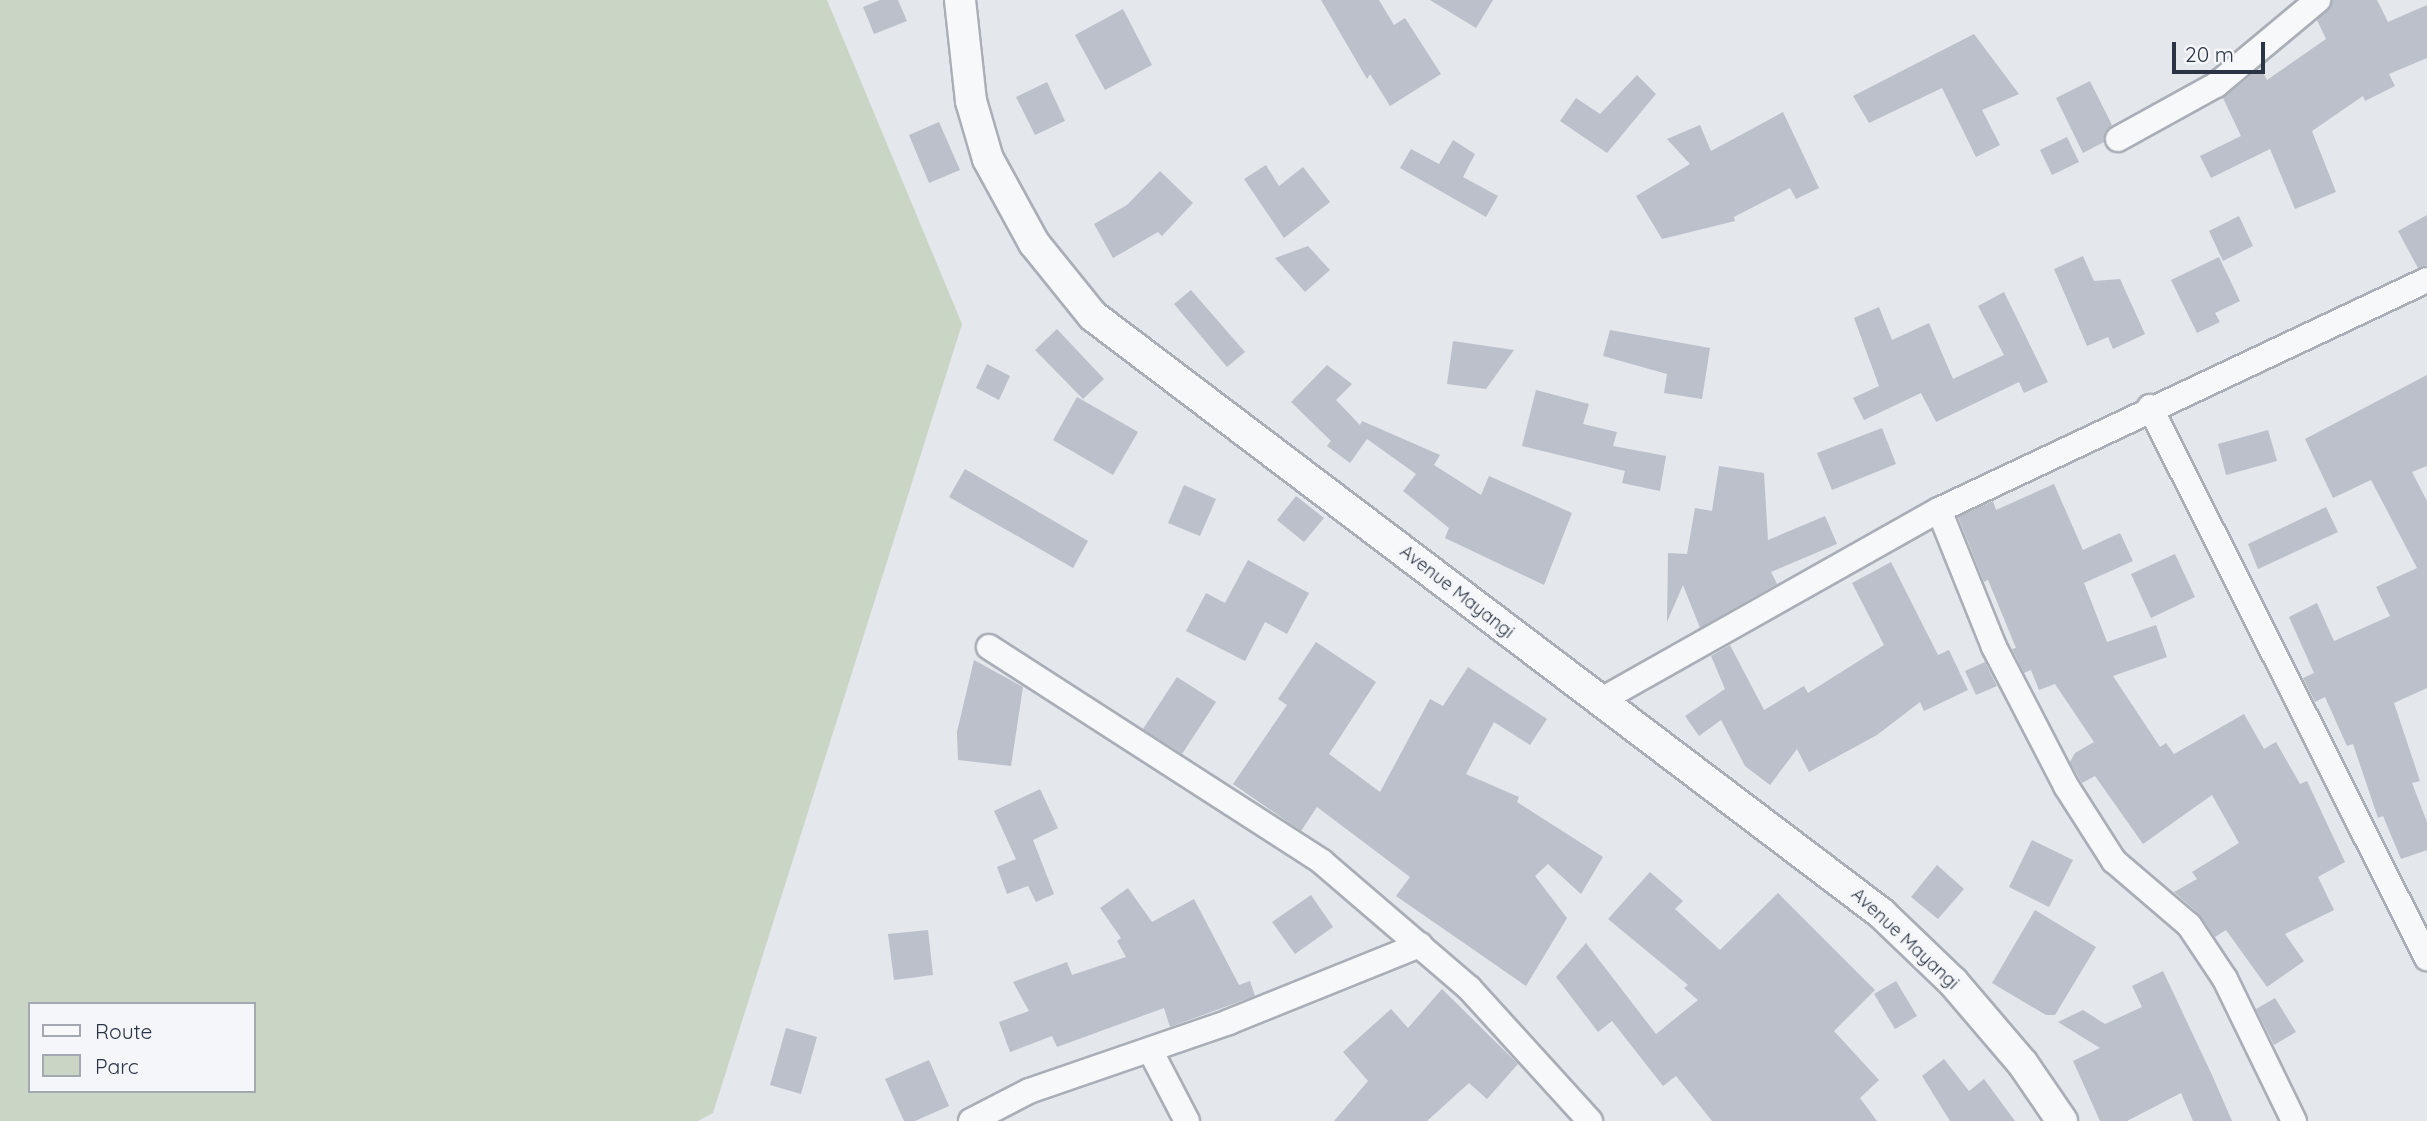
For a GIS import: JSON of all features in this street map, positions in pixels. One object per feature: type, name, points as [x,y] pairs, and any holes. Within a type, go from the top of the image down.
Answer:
[{"type":"street","name":"Avenue Mayangi","points":[[960,0],[971,101],[988,159],[1034,243],[1093,316],[1598,702],[1818,861],[1881,913],[1953,982],[2023,1064],[2062,1121]]},
{"type":"street","points":[[2118,139],[2216,85],[2318,0]]},
{"type":"street","points":[[1598,702],[1939,510],[2150,407],[2427,279]]},
{"type":"street","points":[[2150,407],[2427,958]]},
{"type":"street","points":[[1939,510],[1994,647],[2066,786],[2114,861],[2189,925],[2225,979],[2294,1121]]},
{"type":"street","points":[[989,647],[1322,862],[1479,998],[1590,1121]]},
{"type":"street","points":[[971,1121],[1029,1091],[1150,1050],[1420,945]]},
{"type":"street","points":[[1150,1050],[1187,1121]]},
{"type":"green space","points":[[0,0],[827,0],[962,324],[713,1113],[698,1121],[0,1121]]},
{"type":"building","points":[[880,0],[898,0],[907,21],[874,34],[863,7]]},
{"type":"building","points":[[1321,0],[1379,0],[1394,25],[1405,18],[1441,74],[1390,106],[1370,74],[1367,79]]},
{"type":"building","points":[[1430,0],[1493,0],[1476,28]]},
{"type":"building","points":[[2333,0],[2377,0],[2388,22],[2427,5],[2427,58],[2389,74],[2395,86],[2365,101],[2363,96],[2312,131],[2336,192],[2295,209],[2270,149],[2211,178],[2200,156],[2241,136],[2223,98],[2254,73],[2261,69],[2267,80],[2326,39],[2317,20]]},
{"type":"building","points":[[1123,9],[1152,65],[1105,90],[1075,35]]},
{"type":"building","points":[[1974,34],[2019,94],[1982,110],[2000,145],[1976,157],[1942,88],[1869,123],[1853,96]]},
{"type":"building","points":[[1637,75],[1656,94],[1607,153],[1560,121],[1576,98],[1600,114]]},
{"type":"building","points":[[2090,81],[2112,125],[2105,132],[2104,142],[2083,153],[2056,98]]},
{"type":"building","points":[[1047,82],[1065,121],[1035,135],[1016,97]]},
{"type":"building","points":[[1783,112],[1819,188],[1796,199],[1790,188],[1734,217],[1735,221],[1662,239],[1636,196],[1690,164],[1667,139],[1700,125],[1711,151]]},
{"type":"building","points":[[939,122],[960,170],[929,183],[909,135]]},
{"type":"building","points":[[2067,137],[2079,162],[2052,175],[2040,150]]},
{"type":"building","points":[[1453,140],[1475,154],[1463,177],[1498,196],[1486,217],[1400,168],[1411,149],[1439,164]]},
{"type":"building","points":[[1266,165],[1279,186],[1303,167],[1330,202],[1284,238],[1244,179]]},
{"type":"building","points":[[1160,171],[1193,203],[1162,236],[1158,232],[1113,258],[1094,224],[1127,205]]},
{"type":"building","points":[[2427,215],[2427,265],[2418,268],[2398,231]]},
{"type":"building","points":[[2239,216],[2253,246],[2223,261],[2209,231]]},
{"type":"building","points":[[1308,246],[1330,270],[1305,292],[1275,258]]},
{"type":"building","points":[[2083,256],[2094,281],[2120,279],[2145,334],[2113,349],[2108,337],[2087,346],[2054,269]]},
{"type":"building","points":[[2219,257],[2240,301],[2215,313],[2220,322],[2197,333],[2171,280]]},
{"type":"building","points":[[1191,290],[1245,352],[1227,367],[1174,304]]},
{"type":"building","points":[[2004,292],[2048,382],[2024,393],[2019,382],[1936,422],[1921,393],[1864,420],[1853,398],[1879,386],[1854,318],[1879,307],[1892,340],[1929,323],[1953,379],[2004,355],[1978,306]]},
{"type":"building","points":[[1057,329],[1104,379],[1083,399],[1035,350]]},
{"type":"building","points":[[1610,330],[1710,348],[1702,399],[1664,393],[1667,374],[1603,356]]},
{"type":"building","points":[[1453,341],[1514,350],[1486,389],[1447,384]]},
{"type":"building","points":[[987,364],[1010,376],[999,400],[976,388]]},
{"type":"building","points":[[1327,365],[1352,384],[1336,400],[1360,425],[1362,421],[1440,455],[1434,465],[1481,495],[1489,476],[1572,513],[1544,585],[1445,538],[1449,528],[1403,491],[1416,474],[1367,439],[1350,463],[1327,446],[1331,441],[1291,402]]},
{"type":"building","points":[[2427,375],[2427,466],[2412,472],[2427,501],[2427,688],[2394,703],[2420,781],[2412,783],[2427,822],[2427,850],[2401,859],[2383,816],[2378,818],[2353,744],[2347,746],[2325,697],[2315,702],[2303,678],[2314,673],[2289,617],[2317,603],[2334,641],[2390,616],[2376,587],[2417,568],[2371,480],[2333,498],[2305,439]]},
{"type":"building","points":[[1536,390],[1589,404],[1583,424],[1617,432],[1613,446],[1666,456],[1660,491],[1622,483],[1625,471],[1522,446]]},
{"type":"building","points":[[1077,397],[1138,432],[1113,475],[1053,440]]},
{"type":"building","points":[[1882,428],[1896,464],[1832,490],[1817,453]]},
{"type":"building","points":[[2268,430],[2277,461],[2226,475],[2218,444]]},
{"type":"building","points":[[1719,466],[1764,473],[1768,540],[1825,516],[1837,544],[1771,572],[1777,584],[1700,628],[1683,585],[1667,622],[1668,553],[1687,554],[1695,508],[1712,511]]},
{"type":"building","points":[[965,469],[1088,541],[1073,568],[949,497]]},
{"type":"building","points":[[2054,484],[2083,550],[2120,533],[2133,561],[2084,583],[2107,642],[2156,625],[2167,657],[2113,676],[2160,747],[2166,743],[2174,754],[2244,714],[2264,749],[2276,742],[2300,784],[2307,781],[2345,862],[2318,877],[2334,910],[2285,934],[2304,961],[2267,987],[2226,930],[2215,937],[2199,914],[2174,892],[2197,879],[2192,872],[2239,843],[2212,795],[2143,844],[2095,776],[2082,783],[2070,762],[2075,753],[2094,742],[2055,684],[2039,690],[2031,670],[2024,673],[2012,649],[2016,648],[1988,580],[1984,582],[1958,517],[1993,501],[1996,510]]},
{"type":"building","points":[[1184,485],[1216,499],[1200,536],[1168,523]]},
{"type":"building","points":[[1296,496],[1324,518],[1304,542],[1277,520]]},
{"type":"building","points":[[2326,507],[2338,532],[2258,569],[2248,544]]},
{"type":"building","points":[[2175,554],[2195,597],[2151,618],[2131,574]]},
{"type":"building","points":[[1248,560],[1309,593],[1287,634],[1265,622],[1245,661],[1186,631],[1206,593],[1225,603]]},
{"type":"building","points":[[1891,562],[1938,655],[1949,650],[1968,690],[1924,711],[1920,702],[1877,735],[1809,772],[1797,749],[1770,785],[1745,766],[1721,720],[1699,736],[1685,716],[1725,689],[1711,656],[1730,645],[1764,710],[1804,686],[1808,693],[1884,645],[1852,583]]},
{"type":"building","points":[[1316,642],[1376,682],[1329,754],[1380,792],[1430,699],[1443,706],[1468,667],[1547,719],[1530,745],[1494,722],[1466,774],[1519,797],[1517,802],[1603,857],[1581,894],[1548,864],[1535,876],[1567,918],[1526,986],[1396,896],[1410,877],[1317,807],[1301,831],[1233,784],[1287,705],[1278,699]]},
{"type":"building","points":[[974,660],[1023,687],[1011,766],[958,760],[957,732]]},
{"type":"building","points":[[1985,662],[1997,686],[1976,695],[1965,671]]},
{"type":"building","points":[[1177,677],[1216,702],[1182,754],[1143,729]]},
{"type":"building","points":[[1040,789],[1058,828],[1033,840],[1054,894],[1036,902],[1028,886],[1007,894],[997,867],[1016,859],[994,811]]},
{"type":"building","points":[[2032,840],[2073,860],[2049,907],[2009,887]]},
{"type":"building","points":[[1937,865],[1964,889],[1938,919],[1911,897]]},
{"type":"building","points":[[1650,872],[1683,901],[1675,909],[1720,950],[1778,893],[1875,990],[1834,1031],[1879,1080],[1860,1098],[1877,1121],[1712,1121],[1676,1076],[1663,1086],[1612,1021],[1598,1032],[1556,977],[1586,943],[1656,1034],[1698,1000],[1684,988],[1688,985],[1608,919]]},
{"type":"building","points":[[1128,888],[1152,922],[1194,899],[1239,985],[1250,981],[1255,996],[1170,1027],[1164,1008],[1057,1047],[1052,1036],[1010,1052],[999,1022],[1029,1011],[1013,982],[1067,962],[1072,975],[1126,957],[1117,941],[1121,938],[1100,908]]},
{"type":"building","points":[[1311,895],[1333,927],[1295,954],[1272,922]]},
{"type":"building","points":[[2035,910],[2096,947],[2055,1015],[2046,1015],[1992,983]]},
{"type":"building","points":[[928,930],[933,975],[894,980],[888,934]]},
{"type":"building","points":[[2163,971],[2232,1121],[2193,1121],[2181,1093],[2127,1121],[2100,1121],[2073,1061],[2100,1048],[2058,1022],[2083,1010],[2105,1024],[2142,1007],[2132,986]]},
{"type":"building","points":[[1896,981],[1917,1016],[1895,1029],[1874,994]]},
{"type":"building","points":[[1442,989],[1518,1064],[1487,1099],[1469,1083],[1427,1121],[1334,1121],[1368,1081],[1343,1052],[1391,1009],[1408,1028]]},
{"type":"building","points":[[2275,998],[2296,1032],[2274,1045],[2256,1009]]},
{"type":"building","points":[[786,1028],[817,1037],[801,1094],[770,1085]]},
{"type":"building","points":[[1944,1059],[1969,1091],[1984,1079],[2015,1121],[1950,1121],[1922,1076]]},
{"type":"building","points":[[929,1060],[949,1106],[915,1121],[904,1121],[885,1079]]}]
